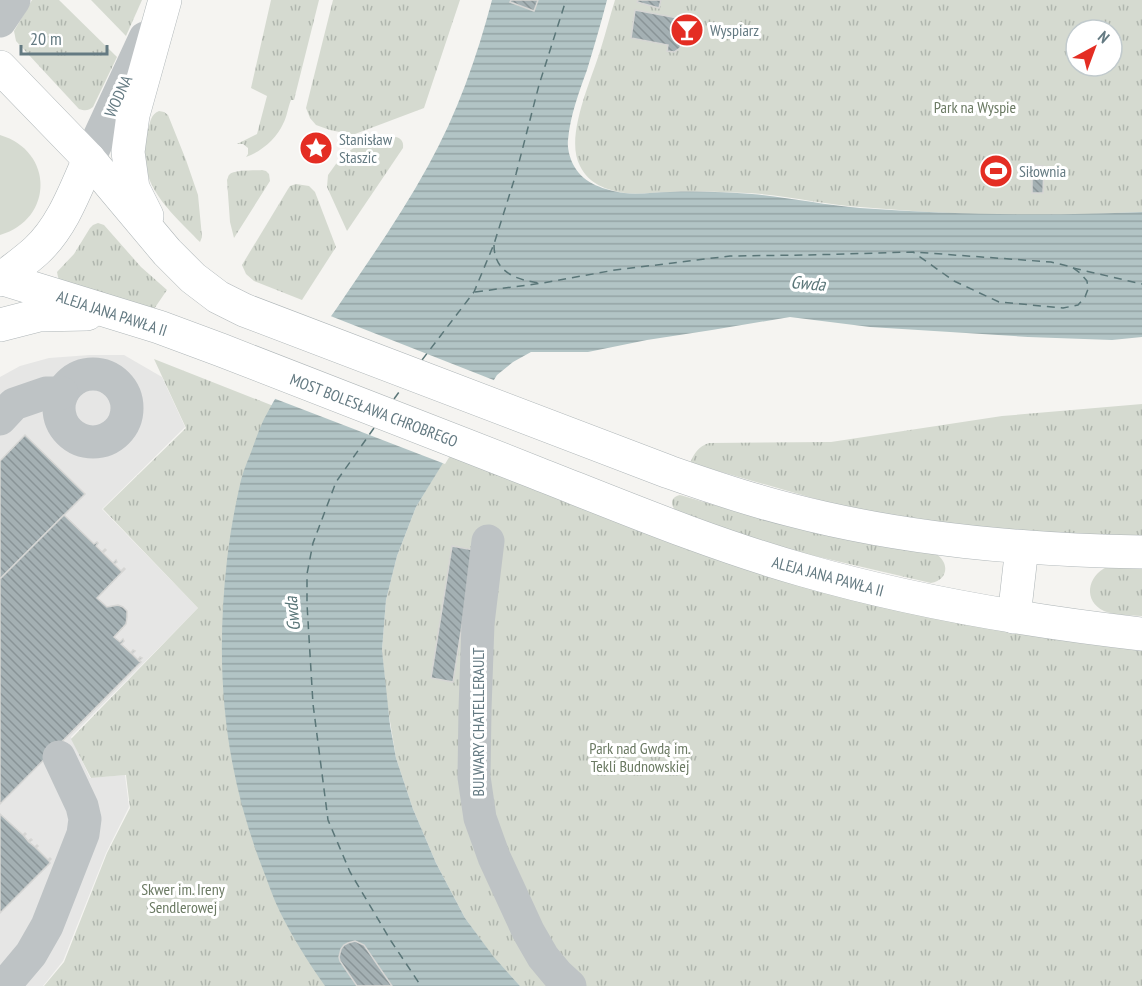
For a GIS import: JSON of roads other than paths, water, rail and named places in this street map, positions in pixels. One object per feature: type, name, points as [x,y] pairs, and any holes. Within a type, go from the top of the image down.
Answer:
[{"type":"main road","points":[[164,0],[133,115],[128,152],[133,188],[167,252]]},
{"type":"main road","points":[[0,67],[89,159],[167,252],[193,278],[218,297],[244,310],[690,480],[792,511],[895,532],[955,540],[1022,547],[1142,552]]},
{"type":"main road","points":[[0,279],[37,250],[55,230],[89,159]]},
{"type":"main road","name":"ALEJA JANA PAWŁA II","points":[[0,279],[134,320],[221,350]]},
{"type":"main road","points":[[0,325],[39,315],[85,313],[134,320]]},
{"type":"main road","name":"MOST BOLESŁAWA CHROBREGO","points":[[221,350],[528,470]]},
{"type":"main road","name":"ALEJA JANA PAWŁA II","points":[[528,470],[695,535],[804,571],[905,596],[1014,617],[1142,634]]},
{"type":"main road","points":[[1014,617],[1022,547]]},
{"type":"street","points":[[0,21],[14,0]]},
{"type":"street","name":"WODNA","points":[[89,159],[164,0]]},
{"type":"street","points":[[0,419],[14,405],[46,393],[62,393]]},
{"type":"street","name":"BULWARY CHATELLERAULT","points":[[488,541],[478,623],[475,709],[474,777],[480,818],[494,857],[528,931],[543,957],[570,986]]},
{"type":"street","points":[[4,986],[32,954],[47,926],[83,834],[85,819],[82,806],[59,757]]},
{"type":"water","name":"Gwda","points":[[492,0],[607,0],[569,131],[568,143],[571,160],[578,172],[589,182],[630,194],[742,193],[846,207],[930,212],[1072,214],[1142,212],[1142,337],[1112,340],[1028,337],[870,327],[790,317],[588,352],[531,352],[513,362],[497,375],[416,507],[397,556],[386,600],[382,650],[396,758],[413,809],[436,863],[465,918],[493,956],[520,986],[325,986],[301,950],[277,907],[238,791],[225,715],[223,677],[223,599],[231,530],[242,476],[264,419],[293,370],[389,231],[428,166],[465,85]]},
{"type":"place","name":"Wyspiarz","points":[[687,30]]},
{"type":"place","name":"Stanisław Staszic","points":[[316,148]]},
{"type":"place","name":"Siłownia","points":[[996,171]]},
{"type":"park label","name":"Park na Wyspie","points":[[975,107]]},
{"type":"park label","name":"Park nad Gwdą im. Tekli Budnowskiej","points":[[640,757]]},
{"type":"park label","name":"Skwer im. Ireny Sendlerowej","points":[[183,898]]}]
